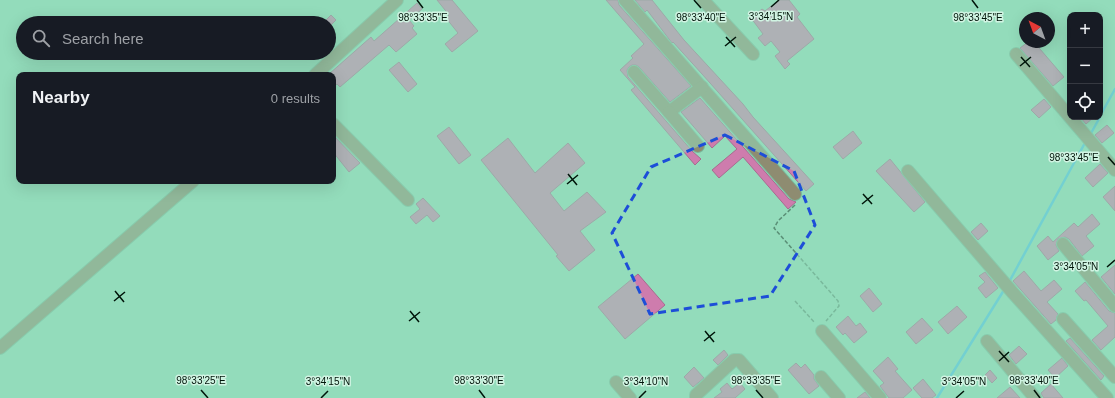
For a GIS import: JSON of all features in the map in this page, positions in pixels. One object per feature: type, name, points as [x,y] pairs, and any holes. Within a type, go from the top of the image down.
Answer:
[{"type":"street","points":[[336,56],[397,0]]},
{"type":"street","points":[[625,0],[795,194]]},
{"type":"street","points":[[703,0],[753,54]]},
{"type":"street","points":[[1016,54],[1115,170]]},
{"type":"street","points":[[318,72],[331,60]]},
{"type":"street","points":[[634,72],[698,146]]},
{"type":"street","points":[[669,112],[702,87]]},
{"type":"street","points":[[336,127],[408,200]]},
{"type":"street","points":[[908,171],[1106,398]]},
{"type":"street","points":[[0,348],[190,184]]},
{"type":"street","points":[[1063,244],[1115,306]]},
{"type":"street","points":[[1063,318],[1115,377]]},
{"type":"street","points":[[822,331],[880,398]]},
{"type":"street","points":[[986,341],[1035,398]]},
{"type":"street","points":[[696,398],[696,395],[734,360],[739,360],[772,398]]},
{"type":"street","points":[[821,377],[839,398]]},
{"type":"street","points":[[616,382],[630,398]]},
{"type":"path","points":[[795,194],[797,200],[796,204],[778,221],[774,228],[839,303],[838,309],[827,320],[822,331],[795,302]]},
{"type":"highlighted area","points":[[725,135],[794,171],[815,225],[770,296],[650,314],[612,233],[651,167]]},
{"type":"building","points":[[437,0],[452,0],[478,31],[452,52],[445,44],[458,33],[446,18],[449,15]]},
{"type":"building","points":[[606,0],[618,0],[619,5],[691,86],[670,102],[639,67],[632,65],[627,70],[628,77],[692,151],[701,159],[695,165],[631,90],[635,87],[620,70],[633,58],[631,56],[644,44]]},
{"type":"building","points":[[635,0],[652,0],[684,40],[814,184],[806,191],[702,74],[673,42],[672,43],[647,10],[645,12]]},
{"type":"building","points":[[779,0],[789,0],[800,14],[797,17],[814,39],[787,61],[790,64],[785,69],[775,56],[780,52],[771,41],[765,46],[758,38],[763,34],[751,18],[762,9],[765,11]]},
{"type":"building","points":[[417,3],[422,9],[409,20],[414,26],[412,28],[417,34],[396,52],[389,45],[340,87],[337,84],[336,85],[336,72],[331,72],[371,37],[374,41]]},
{"type":"building","points":[[1020,48],[1039,48],[1064,77],[1053,86]]},
{"type":"building","points":[[399,62],[417,84],[408,92],[389,70]]},
{"type":"building","points":[[700,98],[789,199],[796,202],[788,209],[743,157],[719,178],[712,170],[737,149],[725,136],[712,148],[681,112]]},
{"type":"building","points":[[1044,99],[1051,107],[1039,118],[1031,110]]},
{"type":"building","points":[[1083,120],[1091,120],[1086,124]]},
{"type":"building","points":[[1107,125],[1114,133],[1102,143],[1095,135]]},
{"type":"building","points":[[449,127],[471,155],[459,164],[437,136]]},
{"type":"building","points":[[853,131],[862,143],[843,159],[833,147]]},
{"type":"building","points":[[336,138],[360,163],[349,172],[336,156]]},
{"type":"building","points":[[508,138],[535,173],[568,143],[585,163],[550,193],[564,211],[587,192],[606,212],[580,231],[595,250],[569,271],[556,256],[558,255],[481,160]]},
{"type":"building","points":[[890,159],[925,202],[914,212],[876,171]]},
{"type":"building","points":[[1100,164],[1108,173],[1093,187],[1085,178]]},
{"type":"building","points":[[1115,186],[1115,211],[1103,197]]},
{"type":"building","points":[[423,198],[440,216],[433,222],[427,215],[416,224],[410,217],[420,209],[416,204]]},
{"type":"building","points":[[1092,214],[1100,224],[1086,236],[1094,246],[1082,256],[1069,239],[1065,237],[1058,239],[1056,245],[1059,251],[1048,260],[1037,246],[1048,236],[1053,242],[1074,223],[1078,227]]},
{"type":"building","points":[[981,223],[988,231],[978,240],[971,232]]},
{"type":"building","points":[[1115,265],[1115,294],[1101,277]]},
{"type":"building","points":[[1024,271],[1041,291],[1054,280],[1062,289],[1047,302],[1058,314],[1056,320],[1051,324],[1013,281]]},
{"type":"building","points":[[985,272],[998,288],[986,298],[978,288],[985,282],[979,276]]},
{"type":"building","points":[[638,274],[665,305],[625,339],[598,307]]},
{"type":"building","points":[[1085,282],[1109,311],[1115,313],[1115,337],[1101,350],[1092,340],[1108,326],[1086,300],[1084,301],[1075,291]]},
{"type":"building","points":[[869,288],[882,304],[873,312],[860,296]]},
{"type":"building","points":[[957,306],[967,317],[948,334],[938,322]]},
{"type":"building","points":[[848,316],[856,326],[860,323],[867,332],[854,343],[845,333],[843,335],[836,327]]},
{"type":"building","points":[[922,318],[933,330],[916,344],[906,332]]},
{"type":"building","points":[[1070,338],[1104,376],[1101,380],[1066,341]]},
{"type":"building","points":[[1019,346],[1027,354],[1016,364],[1009,355]]},
{"type":"building","points":[[724,350],[728,355],[718,365],[713,360]]},
{"type":"building","points":[[888,357],[898,369],[895,371],[912,390],[903,398],[889,398],[880,386],[884,383],[873,371]]},
{"type":"building","points":[[1062,358],[1068,366],[1055,378],[1048,370]]},
{"type":"building","points":[[796,363],[801,368],[805,364],[814,375],[814,379],[819,386],[809,394],[788,370]]},
{"type":"building","points":[[694,367],[704,378],[693,387],[684,377]]},
{"type":"building","points":[[990,370],[997,378],[992,383],[985,375]]},
{"type":"building","points":[[923,379],[936,395],[932,398],[922,398],[913,388]]},
{"type":"building","points":[[727,383],[732,389],[740,383],[745,389],[735,398],[714,398],[722,392],[720,389]]},
{"type":"building","points":[[1051,384],[1063,398],[1044,398],[1041,393]]},
{"type":"building","points":[[1010,387],[1020,398],[997,398]]},
{"type":"building","points":[[865,392],[870,398],[857,398]]},
{"type":"waterway","points":[[1103,111],[1115,89]]},
{"type":"waterway","points":[[1090,135],[1098,120]]},
{"type":"waterway","points":[[1009,282],[1086,141]]},
{"type":"waterway","points":[[937,398],[1004,290]]}]
